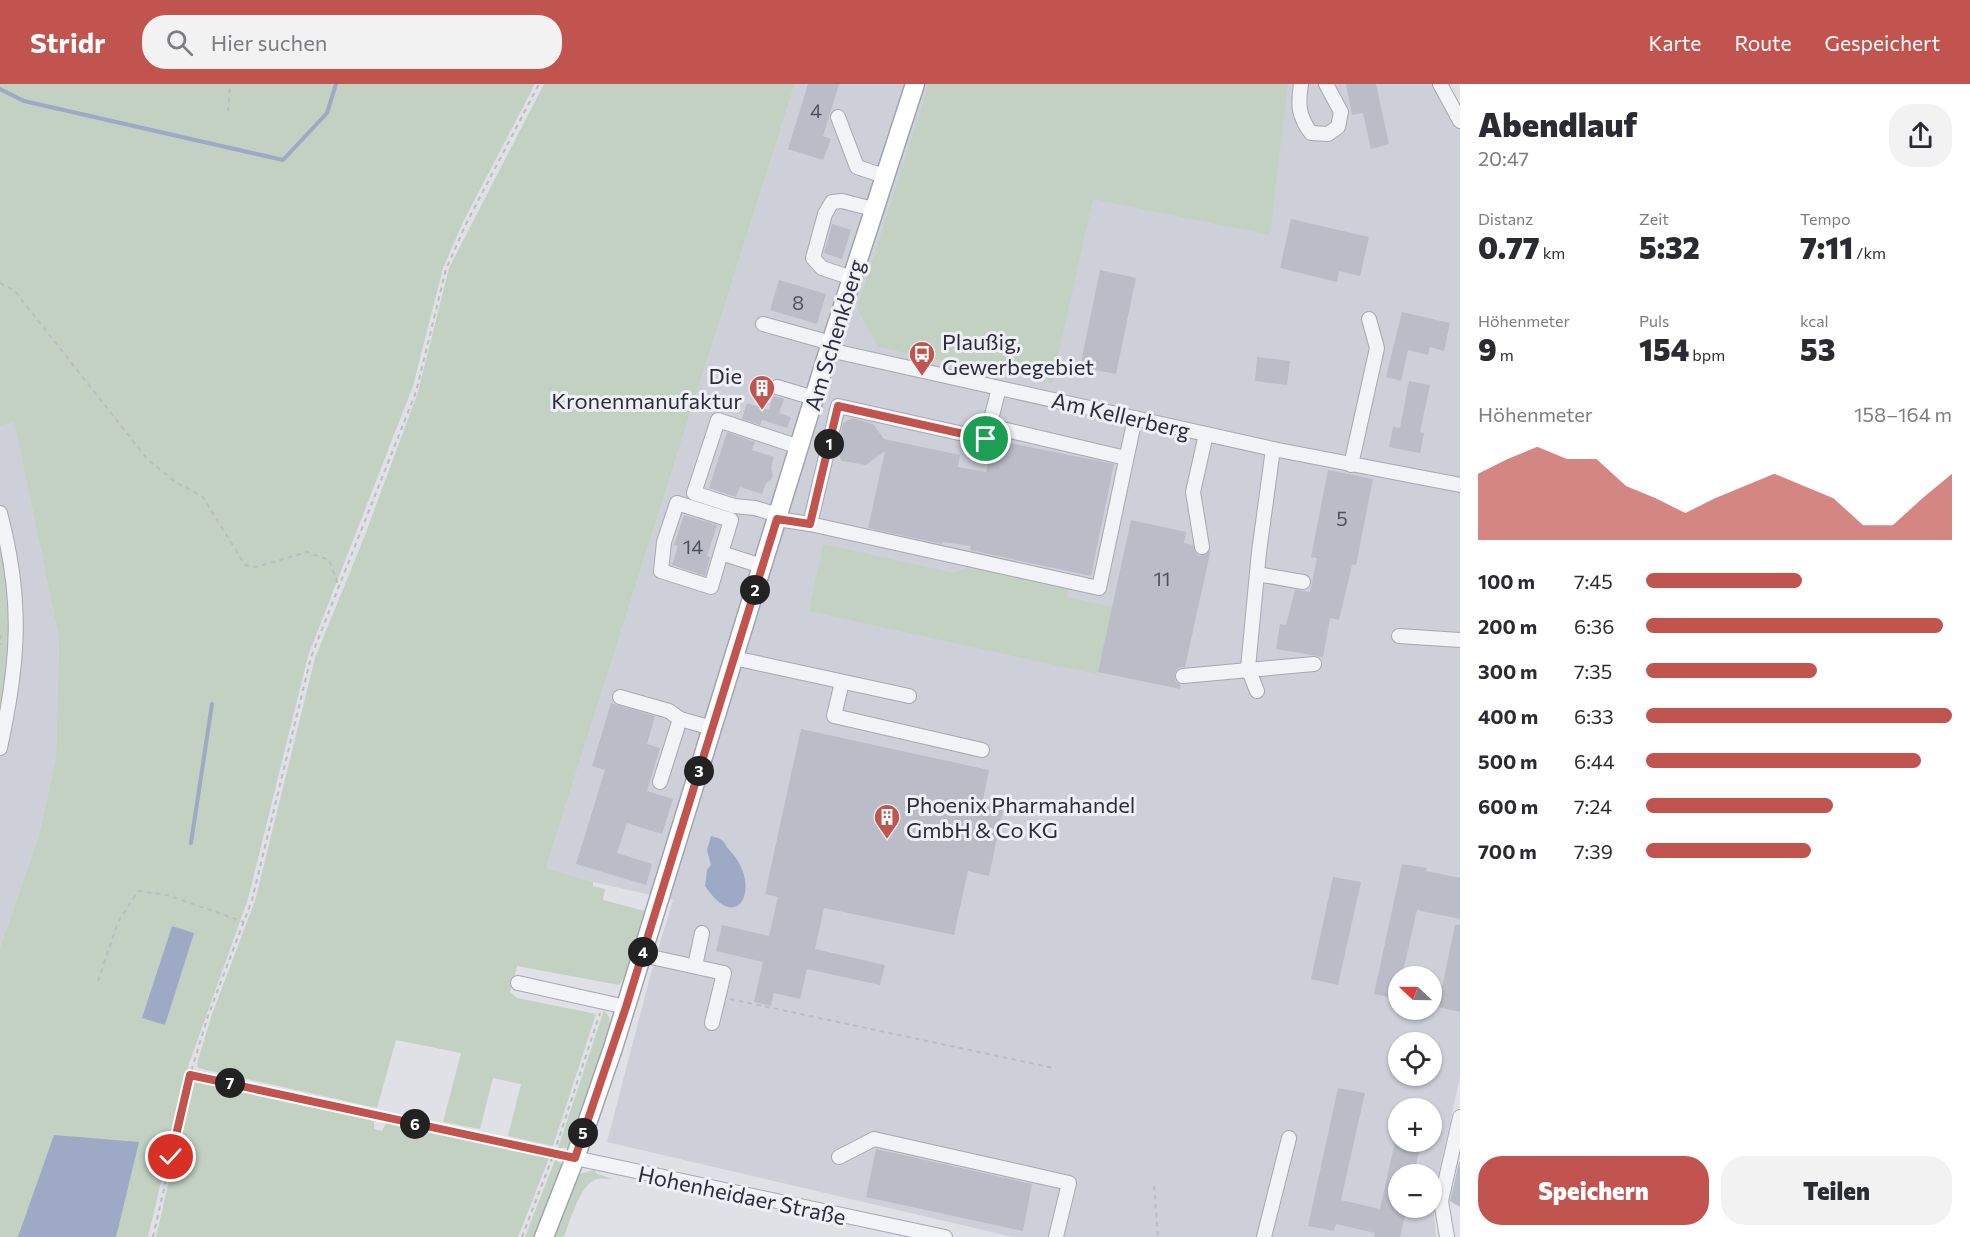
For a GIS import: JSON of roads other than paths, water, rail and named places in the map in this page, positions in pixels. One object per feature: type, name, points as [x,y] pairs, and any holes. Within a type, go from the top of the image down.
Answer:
[{"type":"main road","name":"Am Schenkberg","points":[[544,1237],[575,1158],[626,1007],[873,209],[915,84]]},
{"type":"street","points":[[1301,84],[1298,108],[1304,124],[1311,134],[1328,134],[1338,128],[1341,112],[1326,84]]},
{"type":"street","points":[[1440,84],[1460,121]]},
{"type":"street","points":[[838,117],[857,167],[884,176]]},
{"type":"street","points":[[852,278],[822,268],[813,258],[825,214],[832,202],[842,201],[873,209]]},
{"type":"street","points":[[1351,465],[1377,348],[1369,319]]},
{"type":"street","name":"Am Kellerberg","points":[[763,324],[830,347],[999,388],[1273,449],[1460,485]]},
{"type":"street","points":[[777,387],[814,398]]},
{"type":"street","points":[[810,524],[838,406],[986,439],[999,388]]},
{"type":"street","points":[[799,447],[718,420],[694,493],[734,506],[755,508],[777,517],[1099,588],[1135,418]]},
{"type":"street","points":[[989,426],[1126,458]]},
{"type":"street","points":[[1202,547],[1193,492],[1206,434]]},
{"type":"street","points":[[1257,691],[1248,668],[1273,449]]},
{"type":"street","points":[[676,503],[731,520],[721,553],[711,587],[661,571],[664,542],[676,503]]},
{"type":"street","points":[[0,513],[14,574],[17,620],[15,664],[0,748]]},
{"type":"street","points":[[721,553],[762,566]]},
{"type":"street","points":[[1257,574],[1303,582]]},
{"type":"street","points":[[1399,636],[1460,640]]},
{"type":"street","points":[[734,658],[909,696]]},
{"type":"street","points":[[1183,675],[1314,664]]},
{"type":"street","points":[[842,682],[834,716],[982,750]]},
{"type":"street","points":[[620,697],[669,711],[680,719],[712,728]]},
{"type":"street","points":[[660,782],[680,719]]},
{"type":"street","points":[[695,966],[702,933]]},
{"type":"street","points":[[642,955],[724,973],[712,1023]]},
{"type":"street","points":[[518,983],[626,1007]]},
{"type":"street","points":[[1447,1237],[1441,1202],[1460,1117]]},
{"type":"street","points":[[1264,1237],[1289,1138]]},
{"type":"street","points":[[839,1157],[874,1139],[1069,1184],[1056,1237]]},
{"type":"street","name":"Hohenheidaer Straße","points":[[575,1158],[945,1237]]},
{"type":"water","points":[[711,836],[724,842],[740,865],[745,878],[745,891],[742,900],[736,906],[728,907],[717,901],[705,886],[707,870],[711,865],[707,850]]},
{"type":"water","points":[[172,926],[194,933],[165,1025],[142,1018]]},
{"type":"water","points":[[54,1135],[139,1142],[116,1237],[18,1237]]},
{"type":"waterway","points":[[0,89],[24,101],[283,160],[327,113],[336,84]]},
{"type":"waterway","points":[[191,843],[212,704]]},
{"type":"place","name":"Plaußig, Gewerbegebiet","points":[[922,377]]},
{"type":"place","name":"Die Kronenmanufaktur","points":[[762,411]]},
{"type":"place","name":"Phoenix Pharmahandel GmbH & Co KG","points":[[887,840]]}]
